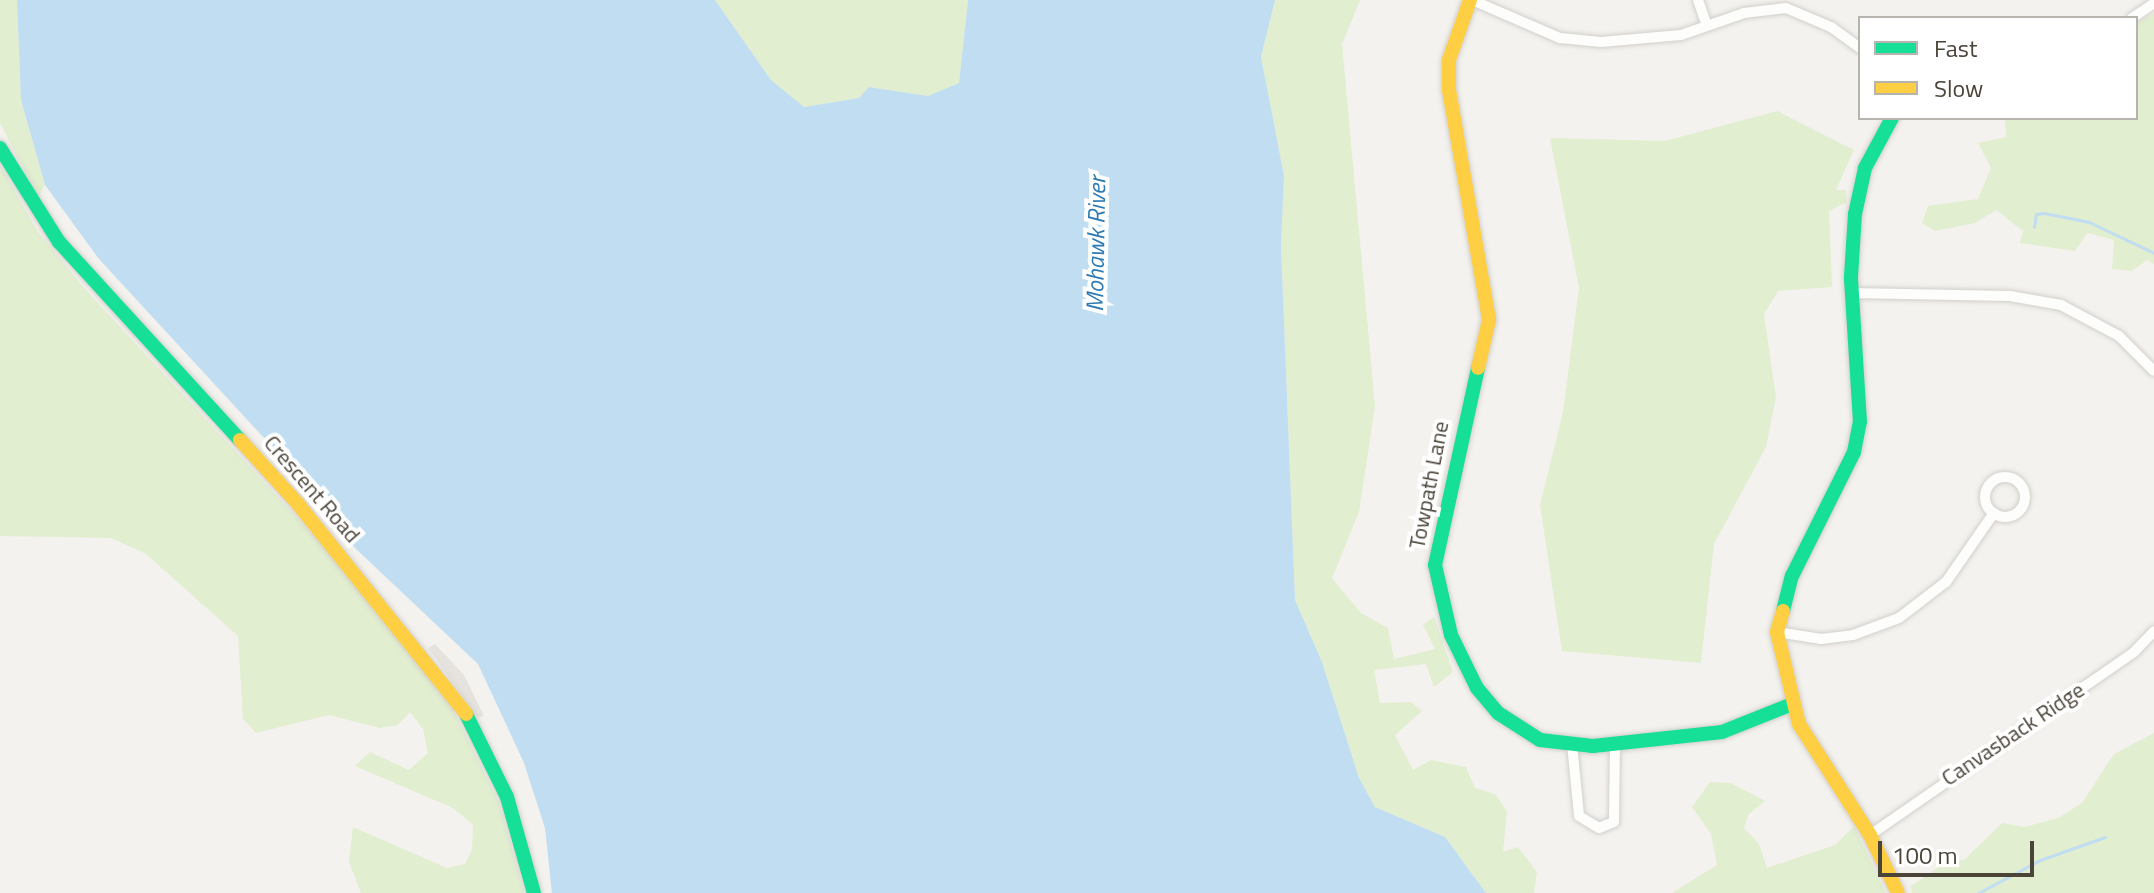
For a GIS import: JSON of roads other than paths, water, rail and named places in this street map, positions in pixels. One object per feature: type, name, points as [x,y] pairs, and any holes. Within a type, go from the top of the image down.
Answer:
[{"type":"street","points":[[1471,0],[1560,38],[1645,41],[1706,23],[1786,8],[1831,27],[1858,47]]},
{"type":"street","name":"Towpath Lane","points":[[1471,0],[1449,60],[1449,90],[1489,320],[1439,532],[1438,588],[1451,635],[1477,688],[1498,713],[1540,740],[1615,745],[1722,732],[1792,704]]},
{"type":"street","points":[[1698,0],[1706,23]]},
{"type":"street","points":[[2135,16],[2154,3]]},
{"type":"street","points":[[1891,120],[1865,168],[1855,214],[1851,293],[1860,422],[1854,452],[1792,576],[1777,632],[1792,704],[1818,761],[1870,835],[1898,893]]},
{"type":"street","name":"Crescent Road","points":[[0,148],[59,242],[298,504],[460,702],[507,797],[534,893]]},
{"type":"street","points":[[1851,293],[1983,294],[2061,305],[2119,336],[2154,371]]},
{"type":"street","points":[[1777,632],[1821,639],[1853,635],[1899,618],[1946,582],[1994,513]]},
{"type":"street","name":"Canvasback Ridge","points":[[1870,835],[2134,652],[2154,631]]},
{"type":"street","points":[[1572,744],[1580,819],[1599,828],[1614,822],[1615,745]]},
{"type":"water","name":"Mohawk River","points":[[17,0],[715,0],[771,80],[804,107],[859,98],[869,87],[928,96],[959,83],[968,0],[1275,0],[1261,57],[1284,176],[1281,246],[1295,600],[1322,662],[1359,778],[1375,807],[1445,837],[1486,893],[552,893],[545,828],[524,763],[478,664],[355,548],[300,477],[99,259],[45,185],[21,100]]},
{"type":"waterway","points":[[2034,227],[2036,214],[2044,213],[2089,222],[2154,253]]},
{"type":"waterway","points":[[1978,893],[2040,860],[2105,837]]}]
